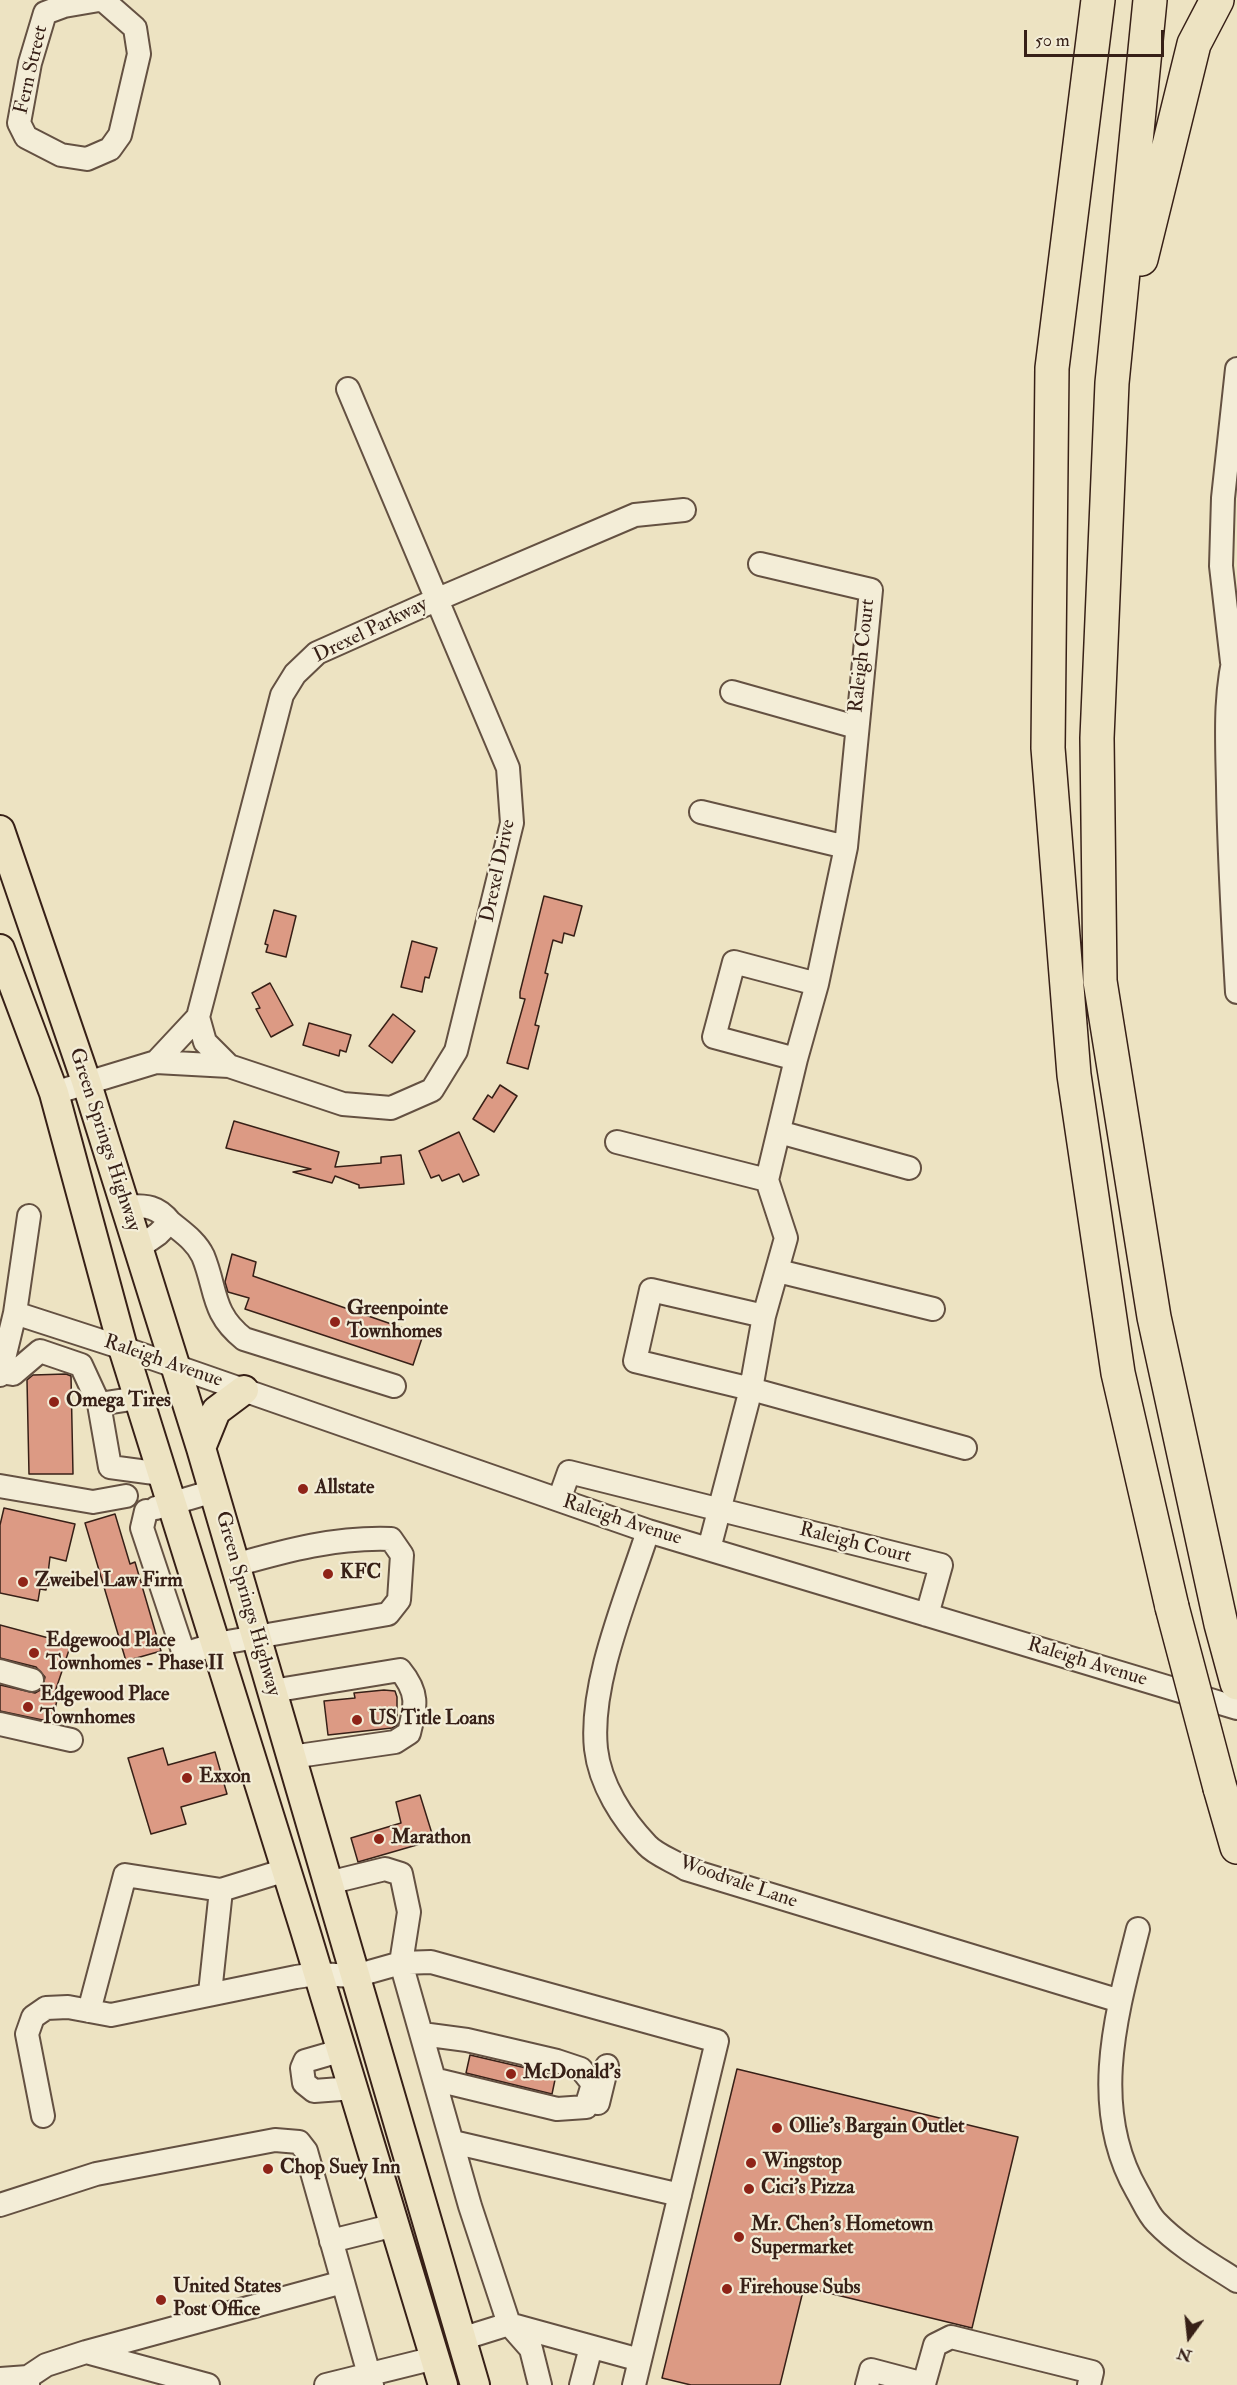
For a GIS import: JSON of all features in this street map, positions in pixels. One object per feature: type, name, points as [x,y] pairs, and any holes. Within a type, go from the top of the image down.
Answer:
[{"type":"highway","points":[[1098,0],[1052,368],[1048,747],[1073,1064],[1118,1373],[1172,1607],[1237,1846]]},
{"type":"highway","points":[[1150,0],[1112,383],[1097,738],[1100,981],[1154,1317],[1221,1623],[1237,1683]]},
{"type":"highway","points":[[1112,383],[1168,143],[1194,44],[1217,0]]},
{"type":"main road","name":"Green Springs Highway","points":[[0,830],[86,1081],[201,1448],[475,2385]]},
{"type":"main road","name":"Green Springs Highway","points":[[0,949],[54,1093],[123,1348],[162,1474],[159,1507],[216,1644],[316,1974],[343,2050],[439,2372]]},
{"type":"main road","points":[[201,1448],[216,1411],[244,1390]]},
{"type":"street","name":"Fern Street","points":[[101,0],[135,28],[139,54],[120,135],[110,149],[87,159],[61,155],[26,137],[19,123],[30,63],[45,13],[64,6],[101,0]]},
{"type":"street","points":[[1237,369],[1223,498],[1221,567],[1234,666],[1227,713],[1237,992]]},
{"type":"street","name":"Drexel Drive","points":[[156,1062],[229,1066],[343,1104],[391,1108],[432,1090],[456,1051],[512,823],[508,768],[348,389]]},
{"type":"street","name":"Drexel Parkway","points":[[156,1062],[198,1017],[282,695],[295,674],[317,653],[635,515],[684,510]]},
{"type":"street","name":"Raleigh Court","points":[[760,564],[871,590],[846,847],[817,984],[796,1059],[767,1180]]},
{"type":"street","name":"Raleigh Court","points":[[732,692],[856,727]]},
{"type":"street","points":[[700,812],[846,847]]},
{"type":"street","points":[[796,1059],[714,1036],[734,962],[817,984]]},
{"type":"street","name":"Drexel Drive","points":[[198,1017],[205,1042],[229,1066]]},
{"type":"street","points":[[54,1093],[86,1081],[156,1062]]},
{"type":"street","points":[[779,1132],[909,1168]]},
{"type":"street","points":[[618,1142],[767,1180],[786,1238],[765,1316],[751,1389],[710,1549]]},
{"type":"street","points":[[125,1206],[150,1206],[162,1211],[170,1222],[195,1243],[203,1256],[217,1309],[230,1328],[244,1339],[394,1386]]},
{"type":"street","points":[[29,1216],[15,1313],[0,1373],[13,1374],[40,1351],[81,1365],[99,1404],[110,1467],[162,1474]]},
{"type":"street","points":[[138,1248],[159,1234],[170,1222]]},
{"type":"street","points":[[778,1271],[933,1309]]},
{"type":"street","points":[[765,1316],[651,1290],[635,1361],[751,1389],[965,1448]]},
{"type":"street","name":"Raleigh Avenue","points":[[15,1313],[123,1348],[648,1531],[1237,1708]]},
{"type":"street","points":[[63,1358],[73,1332]]},
{"type":"street","points":[[99,1404],[138,1398]]},
{"type":"street","points":[[126,1496],[127,1469]]},
{"type":"street","name":"Raleigh Court","points":[[559,1500],[569,1472],[941,1565],[927,1615]]},
{"type":"street","points":[[0,1486],[93,1503],[126,1496],[159,1507],[214,1491]]},
{"type":"street","points":[[159,1507],[142,1528],[184,1654],[216,1644],[388,1614],[399,1600],[402,1555],[391,1539],[355,1538],[301,1546],[235,1565]]},
{"type":"street","name":"Woodvale Lane","points":[[648,1531],[610,1649],[596,1713],[596,1750],[609,1794],[648,1846],[686,1869],[1120,2001]]},
{"type":"street","points":[[272,1691],[400,1670],[412,1685],[416,1708],[409,1733],[395,1743],[291,1757]]},
{"type":"street","points":[[0,1671],[32,1680]]},
{"type":"street","points":[[0,1724],[71,1740]]},
{"type":"street","points":[[89,2011],[125,1875],[221,1890],[286,1869]]},
{"type":"street","points":[[328,1883],[385,1869],[401,1874],[409,1912],[401,1963],[509,2324],[531,2349],[540,2385]]},
{"type":"street","points":[[210,1993],[221,1890]]},
{"type":"street","points":[[1138,1929],[1120,2001],[1109,2064],[1112,2127],[1129,2178],[1154,2221],[1193,2253],[1237,2281]]},
{"type":"street","points":[[44,2116],[27,2034],[33,2017],[46,2008],[68,2007],[111,2015],[210,1993],[316,1974],[355,1976],[401,1963],[431,1962],[717,2041],[634,2385]]},
{"type":"street","points":[[422,2034],[467,2040],[582,2069],[593,2084],[586,2107],[572,2110],[557,2109],[436,2080]]},
{"type":"street","points":[[343,2050],[306,2061],[302,2068],[304,2083],[314,2091],[354,2088]]},
{"type":"street","points":[[593,2119],[607,2066]]},
{"type":"street","points":[[0,2205],[96,2174],[275,2140],[299,2142],[306,2151],[370,2380]]},
{"type":"street","points":[[453,2142],[680,2195]]},
{"type":"street","points":[[331,2241],[395,2225]]},
{"type":"street","points":[[0,2379],[28,2381],[46,2365],[86,2352],[343,2282]]},
{"type":"street","points":[[461,2339],[509,2324],[640,2360]]},
{"type":"street","points":[[867,2385],[871,2370],[924,2384],[935,2345],[951,2337],[1092,2372],[1089,2385]]},
{"type":"street","points":[[582,2385],[591,2347]]},
{"type":"street","points":[[86,2352],[208,2385]]},
{"type":"street","points":[[326,2385],[439,2372]]},
{"type":"building","points":[[544,896],[582,906],[574,936],[564,933],[562,943],[553,940],[545,973],[548,974],[535,1025],[539,1026],[528,1069],[507,1063],[525,999],[520,998],[520,992]]},
{"type":"building","points":[[274,910],[296,916],[286,957],[266,952],[268,945],[265,944]]},
{"type":"building","points":[[412,941],[437,948],[429,978],[425,977],[422,992],[401,987]]},
{"type":"building","points":[[270,983],[293,1025],[271,1037],[256,1009],[260,1008],[252,993]]},
{"type":"building","points":[[393,1014],[415,1031],[392,1063],[369,1046]]},
{"type":"building","points":[[309,1023],[351,1035],[346,1052],[340,1050],[339,1056],[303,1045]]},
{"type":"building","points":[[500,1085],[517,1096],[494,1132],[473,1119],[488,1095],[492,1098]]},
{"type":"building","points":[[234,1121],[339,1152],[335,1167],[381,1163],[381,1157],[401,1155],[404,1184],[359,1188],[359,1185],[335,1176],[332,1183],[293,1172],[311,1169],[226,1148]]},
{"type":"building","points":[[459,1132],[479,1175],[463,1182],[459,1174],[442,1181],[439,1175],[431,1178],[419,1151]]},
{"type":"building","name":"Greenpointe Townhomes","points":[[232,1254],[256,1262],[253,1276],[423,1335],[413,1365],[245,1309],[249,1298],[228,1292],[225,1282]]},
{"type":"building","points":[[66,1374],[71,1376],[73,1474],[29,1474],[27,1380],[33,1375]]},
{"type":"building","points":[[4,1508],[75,1524],[66,1561],[50,1557],[46,1590],[40,1589],[38,1601],[0,1593],[0,1525]]},
{"type":"building","points":[[115,1514],[130,1564],[135,1562],[161,1651],[126,1661],[85,1523]]},
{"type":"building","points":[[0,1625],[71,1644],[54,1695],[58,1696],[52,1722],[0,1711],[0,1685],[35,1693],[42,1689],[45,1677],[36,1667],[0,1658]]},
{"type":"building","points":[[395,1691],[397,1725],[392,1728],[328,1735],[324,1701],[355,1698],[354,1693]]},
{"type":"building","points":[[163,1748],[168,1765],[215,1752],[227,1794],[181,1807],[186,1824],[151,1834],[128,1758]]},
{"type":"building","points":[[420,1795],[434,1840],[358,1862],[351,1838],[401,1823],[396,1802]]},
{"type":"building","points":[[470,2055],[556,2075],[552,2094],[466,2073]]},
{"type":"building","points":[[737,2069],[1018,2137],[972,2328],[804,2287],[780,2385],[691,2385],[662,2378]]},
{"type":"place","name":"Greenpointe Townhomes","points":[[335,1322]]},
{"type":"place","name":"Omega Tires","points":[[54,1402]]},
{"type":"place","name":"Allstate","points":[[303,1489]]},
{"type":"place","name":"KFC","points":[[328,1574]]},
{"type":"place","name":"Zweibel Law Firm","points":[[23,1582]]},
{"type":"place","name":"Edgewood Place Townhomes - Phase II","points":[[34,1653]]},
{"type":"place","name":"Edgewood Place Townhomes","points":[[28,1707]]},
{"type":"place","name":"US Title Loans","points":[[357,1720]]},
{"type":"place","name":"Exxon","points":[[187,1778]]},
{"type":"place","name":"Marathon","points":[[379,1839]]},
{"type":"place","name":"McDonald's","points":[[511,2074]]},
{"type":"place","name":"Ollie's Bargain Outlet","points":[[777,2128]]},
{"type":"place","name":"Wingstop","points":[[751,2163]]},
{"type":"place","name":"Chop Suey Inn","points":[[268,2169]]},
{"type":"place","name":"Cici's Pizza","points":[[749,2189]]},
{"type":"place","name":"Mr. Chen's Hometown Supermarket","points":[[739,2237]]},
{"type":"place","name":"Firehouse Subs","points":[[727,2289]]},
{"type":"place","name":"United States Post Office","points":[[161,2300]]}]
